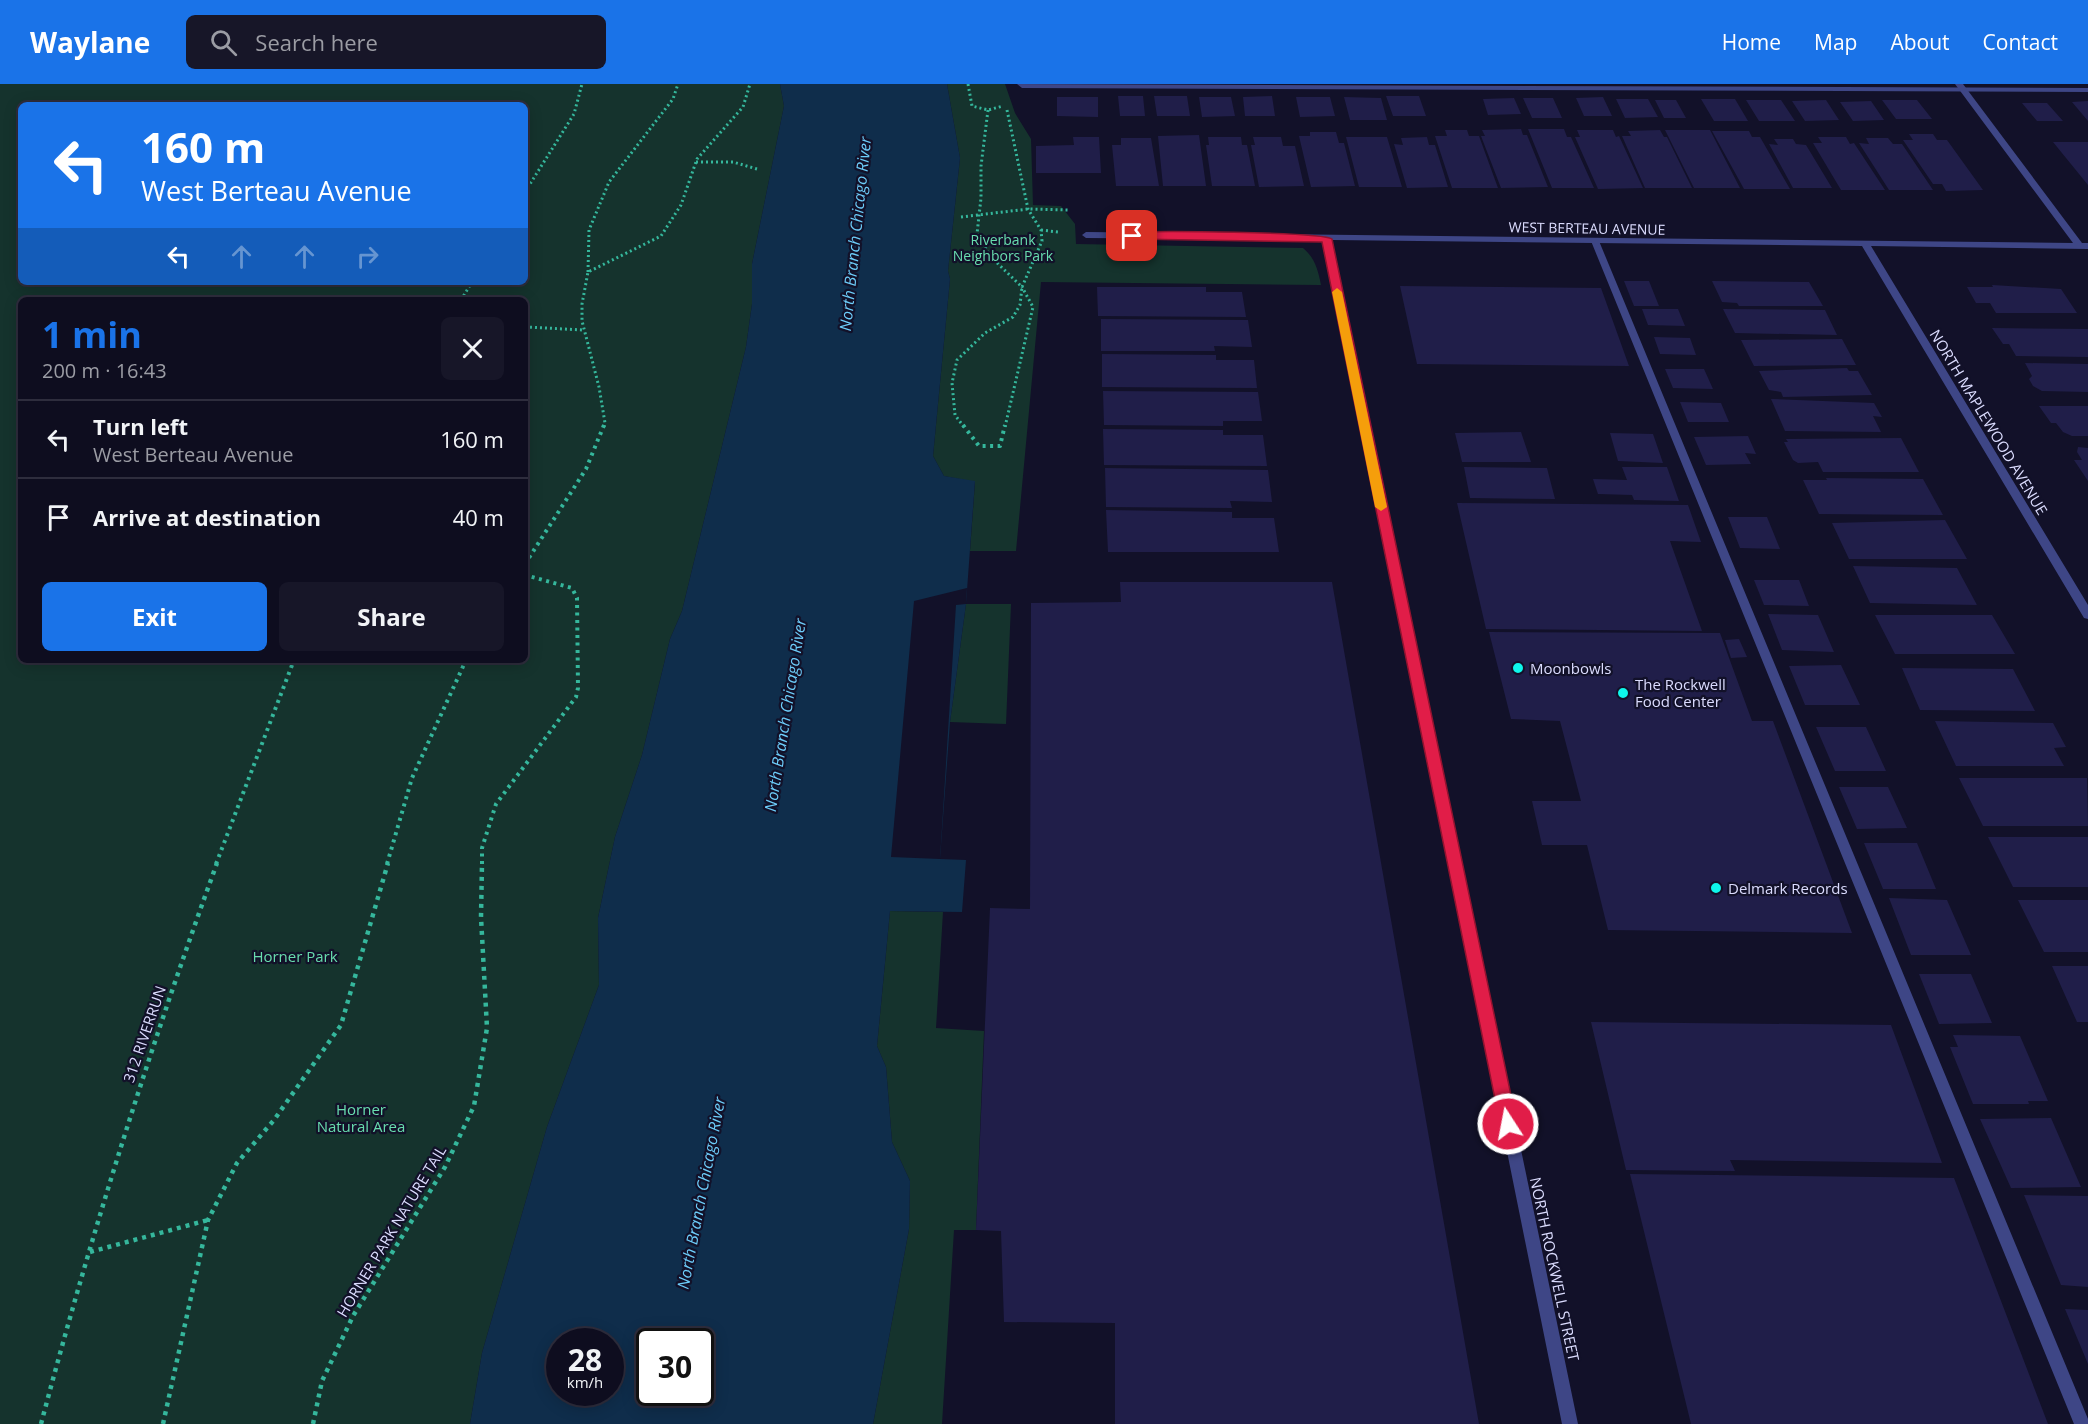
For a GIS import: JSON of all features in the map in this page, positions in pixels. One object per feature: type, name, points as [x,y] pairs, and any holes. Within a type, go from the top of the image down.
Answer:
[{"type":"street","points":[[1021,84],[1034,87],[1961,87],[2088,90]]},
{"type":"street","points":[[1961,87],[2084,246]]},
{"type":"street","name":"WEST BERTEAU AVENUE","points":[[1086,236],[1278,236],[1327,239],[2084,246]]},
{"type":"street","name":"NORTH ROCKWELL STREET","points":[[1327,239],[1570,1424]]},
{"type":"street","points":[[1595,241],[2082,1424]]},
{"type":"street","name":"NORTH MAPLEWOOD AVENUE","points":[[1865,244],[2088,615]]},
{"type":"path","points":[[528,187],[573,114],[582,84]]},
{"type":"path","points":[[528,559],[586,469],[605,423],[599,387],[584,330],[582,304],[588,272],[590,230],[609,182],[673,99],[678,84]]},
{"type":"path","points":[[588,272],[661,236],[681,206],[696,162],[743,107],[750,84]]},
{"type":"path","points":[[968,84],[972,106],[988,110],[1006,106],[1028,209],[1041,230],[1042,241],[1022,287],[1020,305],[1013,316],[985,333],[957,360],[952,383],[955,415],[979,446],[1000,446],[1033,308],[1030,296],[1022,287],[996,261],[979,240],[976,226],[981,198],[980,177],[988,110]]},
{"type":"path","points":[[696,162],[734,162],[757,169]]},
{"type":"path","points":[[961,217],[1028,209],[1068,210]]},
{"type":"path","points":[[528,327],[584,330]]},
{"type":"path","name":"HORNER PARK NATURE TAIL","points":[[313,1424],[322,1381],[353,1316],[445,1167],[474,1106],[487,1028],[481,917],[482,848],[496,804],[576,697],[578,688],[577,598],[572,588],[528,576]]},
{"type":"path","name":"312 RIVERRUN","points":[[41,1424],[63,1339],[150,1050],[235,808],[293,663]]},
{"type":"path","points":[[163,1424],[208,1220],[237,1162],[274,1120],[341,1025],[412,778],[465,663]]},
{"type":"path","points":[[89,1252],[208,1220]]},
{"type":"green space","name":"Horner Natural Area","points":[[0,84],[780,84],[784,106],[752,264],[752,304],[746,347],[682,611],[670,639],[642,755],[615,837],[598,918],[599,985],[547,1127],[482,1353],[470,1424],[0,1424]]},
{"type":"green space","name":"Riverbank Neighbors Park","points":[[947,84],[1005,84],[1015,113],[1031,139],[1033,205],[1061,206],[1075,224],[1076,244],[1303,248],[1315,265],[1321,285],[1041,282],[1016,551],[970,551],[975,482],[944,476],[933,456],[960,158]]},
{"type":"green space","points":[[966,604],[1011,604],[1006,724],[950,722]]},
{"type":"green space","points":[[890,911],[943,912],[936,1028],[984,1031],[976,1230],[954,1230],[942,1424],[873,1424],[909,1229],[910,1181],[892,1142],[886,1067],[877,1046]]},
{"type":"water","name":"North Branch Chicago River","points":[[780,84],[947,84],[960,158],[933,456],[944,476],[975,481],[966,604],[950,722],[940,859],[966,860],[962,912],[890,911],[877,1046],[886,1067],[892,1142],[910,1181],[909,1229],[873,1424],[470,1424],[482,1353],[547,1127],[599,985],[598,918],[615,837],[642,755],[670,639],[682,611],[746,347],[752,304],[752,264],[784,106]]},
{"type":"pier","points":[[967,588],[966,604],[956,605],[940,859],[891,857],[914,601]]},
{"type":"building","points":[[1118,96],[1143,96],[1145,116],[1120,116]]},
{"type":"building","points":[[1154,96],[1187,96],[1190,116],[1157,116]]},
{"type":"building","points":[[1272,96],[1275,116],[1245,116],[1243,97]]},
{"type":"building","points":[[1386,96],[1419,96],[1426,116],[1393,116]]},
{"type":"building","points":[[1057,97],[1098,97],[1098,117],[1057,116]]},
{"type":"building","points":[[1199,97],[1231,97],[1235,116],[1202,117]]},
{"type":"building","points":[[1296,97],[1330,97],[1335,116],[1300,117]]},
{"type":"building","points":[[1344,97],[1381,98],[1387,120],[1350,120]]},
{"type":"building","points":[[1603,97],[1612,116],[1584,116],[1576,98]]},
{"type":"building","points":[[1514,98],[1521,114],[1488,115],[1483,99]]},
{"type":"building","points":[[1523,98],[1553,98],[1562,118],[1532,118]]},
{"type":"building","points":[[1616,99],[1648,99],[1658,117],[1625,118]]},
{"type":"building","points":[[1701,99],[1735,99],[1748,121],[1714,121]]},
{"type":"building","points":[[1655,100],[1676,100],[1686,118],[1664,118]]},
{"type":"building","points":[[1746,100],[1781,100],[1795,121],[1759,121]]},
{"type":"building","points":[[1826,100],[1839,120],[1805,121],[1792,101]]},
{"type":"building","points":[[1882,100],[1917,100],[1932,119],[1896,119]]},
{"type":"building","points":[[1871,101],[1884,120],[1853,121],[1840,102]]},
{"type":"building","points":[[2088,101],[2088,121],[2072,102]]},
{"type":"building","points":[[2022,103],[2047,103],[2063,121],[2037,121]]},
{"type":"building","points":[[1521,129],[1523,135],[1527,135],[1548,187],[1501,188],[1481,136],[1485,136],[1482,130]]},
{"type":"building","points":[[1528,129],[1564,129],[1567,137],[1571,137],[1594,188],[1552,188]]},
{"type":"building","points":[[1445,130],[1467,130],[1469,136],[1479,136],[1498,188],[1452,188],[1435,136],[1447,136]]},
{"type":"building","points":[[1577,130],[1613,130],[1616,137],[1619,136],[1643,188],[1598,189],[1575,137],[1580,137]]},
{"type":"building","points":[[1660,130],[1664,137],[1667,137],[1692,188],[1645,188],[1622,136],[1631,136],[1628,131]]},
{"type":"building","points":[[1665,130],[1710,130],[1740,188],[1694,188]]},
{"type":"building","points":[[1712,131],[1749,131],[1752,137],[1760,137],[1790,189],[1744,189]]},
{"type":"building","points":[[1310,132],[1336,132],[1339,143],[1344,143],[1355,186],[1311,187],[1299,136],[1310,136]]},
{"type":"building","points":[[1909,134],[1933,134],[1937,140],[1947,140],[1983,190],[1946,191],[1942,184],[1933,184],[1903,140],[1913,140]]},
{"type":"building","points":[[1199,135],[1206,186],[1163,186],[1158,136]]},
{"type":"building","points":[[1073,137],[1099,137],[1101,173],[1036,173],[1036,146],[1074,145]]},
{"type":"building","points":[[1208,137],[1241,137],[1242,145],[1247,145],[1255,186],[1212,186],[1206,145],[1209,145]]},
{"type":"building","points":[[1253,137],[1281,137],[1283,146],[1295,146],[1304,186],[1259,187],[1251,145],[1255,145]]},
{"type":"building","points":[[1346,137],[1387,137],[1402,187],[1359,187]]},
{"type":"building","points":[[1427,137],[1429,145],[1435,145],[1448,187],[1407,188],[1394,144],[1403,145],[1401,138]]},
{"type":"building","points":[[1818,137],[1846,137],[1850,144],[1854,143],[1885,190],[1841,190],[1813,143],[1822,143]]},
{"type":"building","points":[[1121,138],[1151,138],[1159,186],[1116,186],[1112,145],[1121,145]]},
{"type":"building","points":[[1866,138],[1888,138],[1893,144],[1902,144],[1933,190],[1889,190],[1859,143],[1869,144]]},
{"type":"building","points":[[1774,139],[1793,139],[1796,144],[1806,145],[1832,188],[1793,188],[1769,144],[1778,145]]},
{"type":"building","points":[[2053,142],[2088,142],[2088,185]]},
{"type":"building","points":[[1624,281],[1649,281],[1659,306],[1634,306]]},
{"type":"building","points":[[1712,281],[1809,282],[1823,306],[1739,306],[1737,303],[1722,302]]},
{"type":"building","points":[[1992,285],[2061,289],[2077,313],[1996,313],[1990,303],[1976,303],[1967,287],[1993,287]]},
{"type":"building","points":[[1400,286],[1601,288],[1629,366],[1417,364]]},
{"type":"building","points":[[1097,287],[1206,287],[1206,292],[1242,292],[1246,317],[1098,316]]},
{"type":"building","points":[[1642,309],[1678,309],[1685,326],[1648,325]]},
{"type":"building","points":[[1723,309],[1825,310],[1837,335],[1735,333]]},
{"type":"building","points":[[1101,319],[1248,320],[1252,347],[1214,346],[1215,351],[1101,351]]},
{"type":"building","points":[[1992,328],[2088,329],[2088,357],[2016,356],[2009,344],[2003,344]]},
{"type":"building","points":[[1654,337],[1690,338],[1696,355],[1660,354]]},
{"type":"building","points":[[1842,339],[1856,365],[1754,366],[1741,340]]},
{"type":"building","points":[[1102,354],[1216,355],[1216,360],[1254,360],[1257,388],[1102,387]]},
{"type":"building","points":[[2025,363],[2088,364],[2088,392],[2042,391],[2033,386],[2029,379],[2032,376]]},
{"type":"building","points":[[1847,368],[1849,371],[1858,371],[1872,395],[1783,397],[1781,392],[1769,390],[1759,371]]},
{"type":"building","points":[[1665,369],[1704,369],[1713,389],[1673,388]]},
{"type":"building","points":[[1103,391],[1258,392],[1262,421],[1223,421],[1223,426],[1104,425]]},
{"type":"building","points":[[1771,399],[1874,403],[1882,417],[1873,416],[1881,432],[1785,431]]},
{"type":"building","points":[[1680,402],[1721,403],[1729,422],[1688,422]]},
{"type":"building","points":[[2039,406],[2088,406],[2088,436],[2072,436],[2063,432],[2056,423],[2051,423]]},
{"type":"building","points":[[1103,429],[1223,430],[1223,435],[1263,435],[1267,466],[1104,465]]},
{"type":"building","points":[[1521,432],[1531,462],[1462,462],[1455,433]]},
{"type":"building","points":[[1610,433],[1653,434],[1663,463],[1618,461]]},
{"type":"building","points":[[1748,436],[1756,454],[1745,453],[1751,464],[1706,465],[1694,437]]},
{"type":"building","points":[[1901,438],[1919,472],[1823,472],[1818,462],[1798,463],[1793,460],[1784,442],[1788,442],[1786,439]]},
{"type":"building","points":[[2078,447],[2088,448],[2088,481],[2074,460],[2082,460],[2077,452]]},
{"type":"building","points":[[1464,467],[1547,468],[1555,499],[1470,498]]},
{"type":"building","points":[[1622,467],[1667,467],[1679,501],[1634,500],[1632,495],[1598,494],[1593,479],[1627,480]]},
{"type":"building","points":[[1105,468],[1268,470],[1272,502],[1230,501],[1232,508],[1106,507]]},
{"type":"building","points":[[1826,478],[1923,479],[1943,515],[1819,514],[1803,480],[1827,480]]},
{"type":"building","points":[[1457,503],[1688,505],[1701,542],[1670,541],[1702,631],[1486,629]]},
{"type":"building","points":[[1106,510],[1232,512],[1232,518],[1274,518],[1279,552],[1108,552]]},
{"type":"building","points":[[1728,517],[1767,517],[1780,549],[1740,548]]},
{"type":"building","points":[[1945,520],[1967,559],[1849,559],[1832,523]]},
{"type":"building","points":[[1853,566],[1957,568],[1977,605],[1870,603]]},
{"type":"building","points":[[1754,580],[1799,580],[1809,606],[1764,605]]},
{"type":"building","points":[[1120,582],[1332,582],[1479,1424],[1115,1424],[1115,1323],[1004,1322],[1001,1231],[976,1230],[990,908],[1030,909],[1031,603],[1121,602]]},
{"type":"building","points":[[1768,614],[1818,615],[1834,652],[1782,650]]},
{"type":"building","points":[[1875,615],[1992,615],[2015,654],[1895,654]]},
{"type":"building","points":[[1489,632],[1720,633],[1752,721],[1773,721],[1852,933],[1608,930],[1587,845],[1542,845],[1532,801],[1581,801],[1560,721],[1511,719]]},
{"type":"building","points":[[1739,639],[1747,657],[1731,658],[1725,640]]},
{"type":"building","points":[[1841,665],[1860,705],[1805,705],[1789,666]]},
{"type":"building","points":[[1902,668],[2013,669],[2035,711],[1920,710]]},
{"type":"building","points":[[1935,721],[2053,723],[2066,747],[2054,748],[2064,766],[1956,766]]},
{"type":"building","points":[[1816,727],[1866,727],[1886,771],[1835,771]]},
{"type":"building","points":[[1959,778],[2087,778],[2088,826],[1983,826]]},
{"type":"building","points":[[1839,787],[1888,787],[1907,828],[1857,829]]},
{"type":"building","points":[[1988,837],[2088,837],[2088,887],[2013,887]]},
{"type":"building","points":[[1864,843],[1917,843],[1936,889],[1883,889]]},
{"type":"building","points":[[1889,898],[1947,900],[1971,955],[1911,955]]},
{"type":"building","points":[[2018,900],[2088,900],[2088,952],[2044,952]]},
{"type":"building","points":[[2052,966],[2088,966],[2088,1022],[2077,1022]]},
{"type":"building","points":[[1919,974],[1971,974],[1992,1023],[1939,1024]]},
{"type":"building","points":[[1591,1022],[1891,1025],[1942,1163],[1730,1160],[1735,1171],[1626,1170]]},
{"type":"building","points":[[1953,1035],[2020,1036],[2048,1101],[2028,1101],[2029,1104],[1973,1104],[1950,1047],[1958,1047]]},
{"type":"building","points":[[2051,1118],[2081,1187],[2011,1188],[1980,1119]]},
{"type":"building","points":[[1630,1174],[1954,1178],[2048,1424],[1691,1424]]},
{"type":"building","points":[[2024,1195],[2088,1196],[2088,1287],[2061,1285]]},
{"type":"building","points":[[2065,1309],[2088,1310],[2088,1364]]},
{"type":"slow traffic","points":[[1337,292],[1381,507]]},
{"type":"place","name":"Moonbowls","points":[[1518,668]]},
{"type":"place","name":"The Rockwell Food Center","points":[[1623,693]]},
{"type":"place","name":"Delmark Records","points":[[1716,888]]},
{"type":"route","points":[[1132,236],[1295,236],[1327,239],[1508,1124]]},
{"type":"park label","name":"Horner Park","points":[[295,956]]}]
